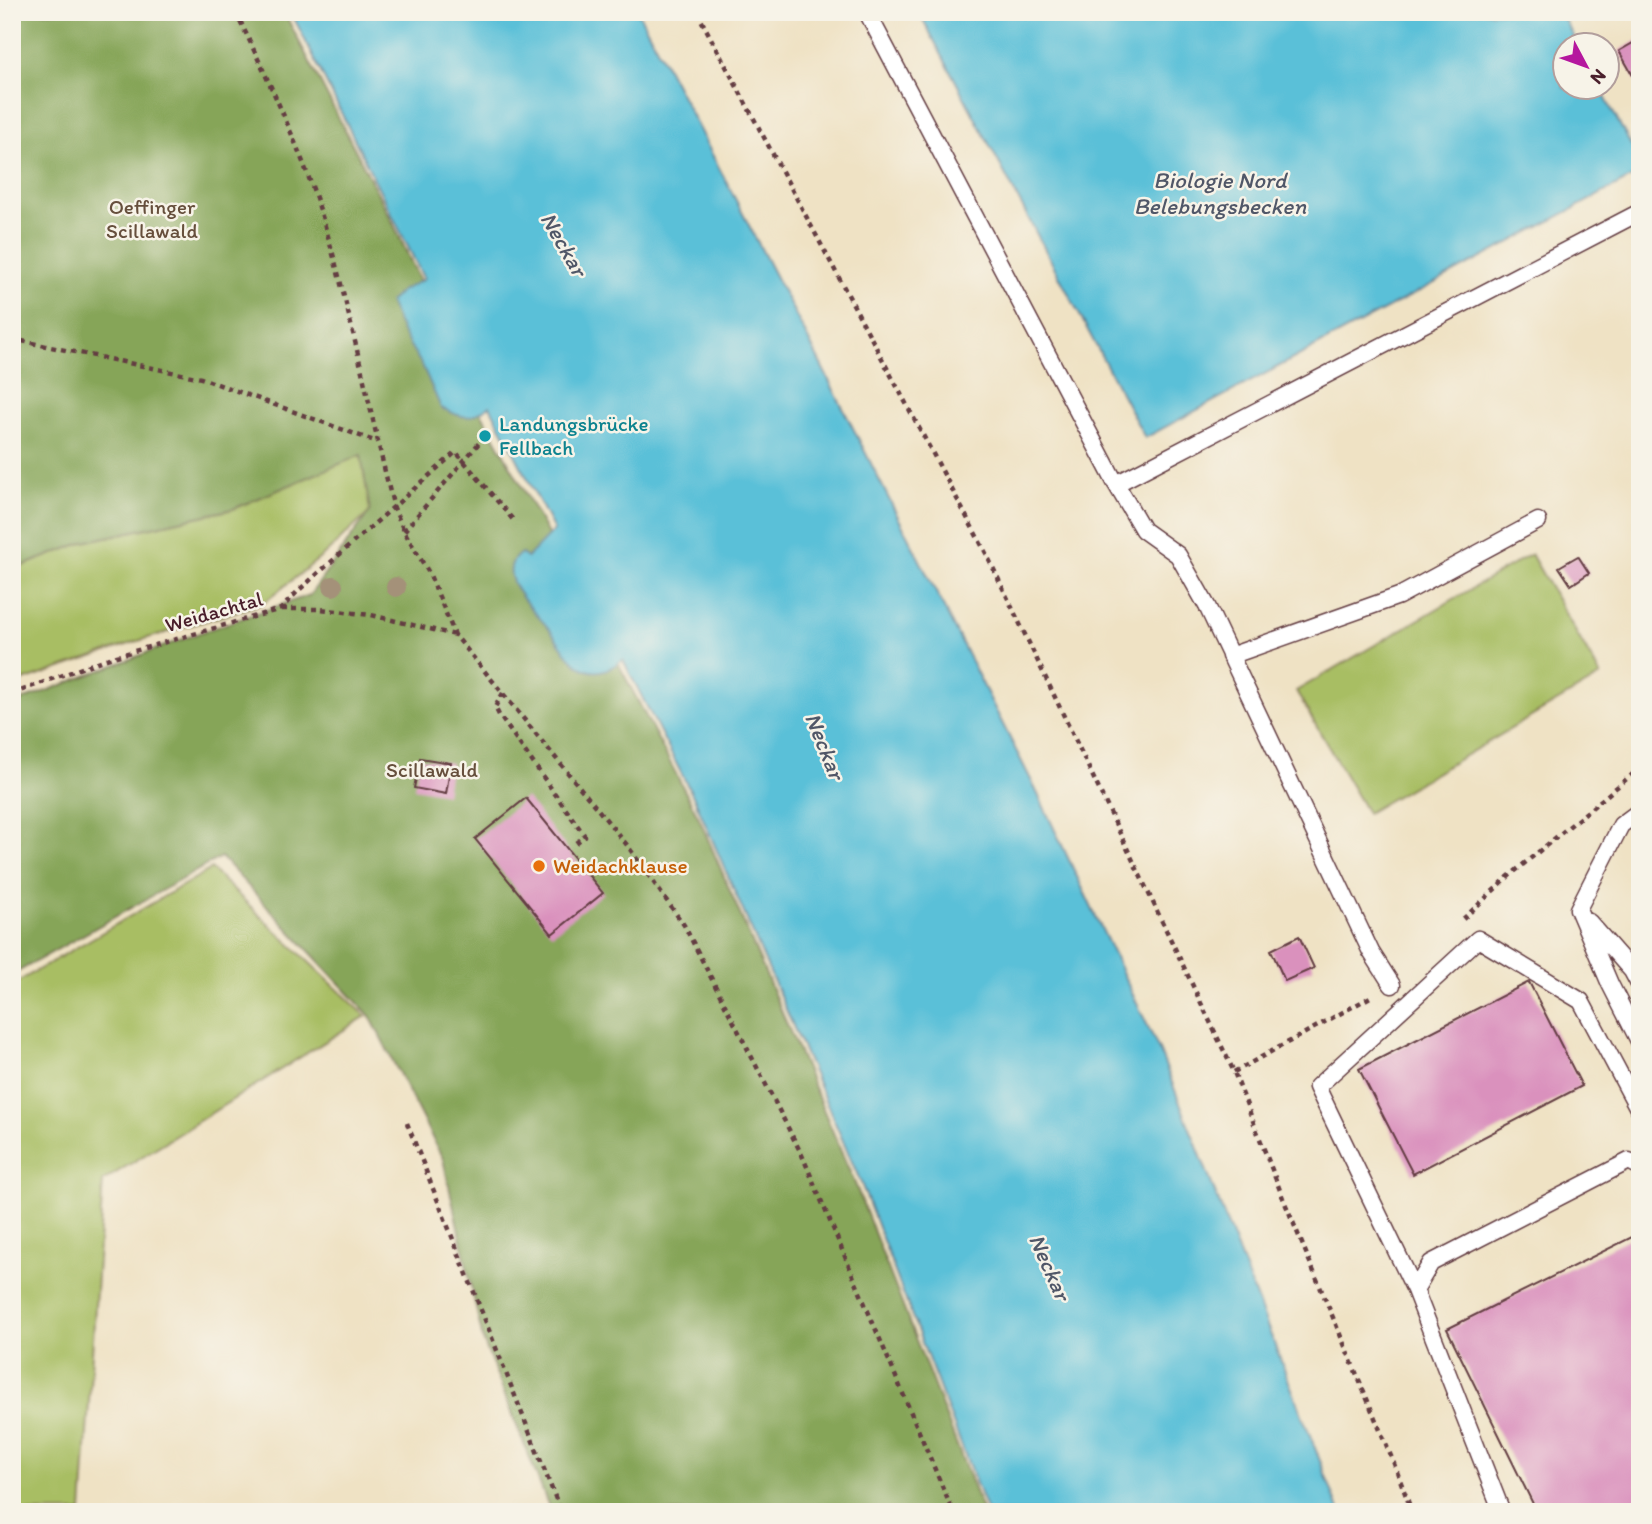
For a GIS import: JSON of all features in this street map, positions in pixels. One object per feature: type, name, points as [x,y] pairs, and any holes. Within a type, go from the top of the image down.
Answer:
[{"type":"lane","points":[[867,12],[1116,484],[1143,530],[1178,555],[1207,606],[1371,952],[1392,985]]},
{"type":"lane","points":[[1116,484],[1640,212]]},
{"type":"lane","points":[[1230,656],[1399,596],[1538,521]]},
{"type":"lane","points":[[1640,811],[1621,825],[1578,909],[1609,984],[1640,1043]]},
{"type":"lane","points":[[1578,909],[1632,971],[1640,986]]},
{"type":"lane","points":[[1502,1512],[1415,1290],[1317,1087],[1478,939],[1581,1001],[1640,1112]]},
{"type":"lane","points":[[1415,1290],[1431,1263],[1629,1161],[1640,1167]]},
{"type":"path","points":[[236,12],[298,149],[321,214],[343,293],[394,508],[404,531],[429,573],[455,635],[627,845],[684,925],[802,1155],[953,1512]]},
{"type":"path","points":[[697,12],[987,555],[1234,1072],[1412,1512]]},
{"type":"path","points":[[12,340],[201,378],[377,442]]},
{"type":"path","points":[[404,531],[485,436]]},
{"type":"path","name":"Weidachtal","points":[[12,694],[103,660],[281,609],[298,590],[456,452],[514,521]]},
{"type":"path","points":[[281,609],[320,609],[370,615],[455,635]]},
{"type":"path","points":[[503,693],[495,708],[499,715],[585,836],[573,845]]},
{"type":"path","points":[[1459,922],[1508,877],[1640,768]]},
{"type":"path","points":[[1234,1072],[1392,985]]},
{"type":"path","points":[[407,1123],[561,1512]]},
{"type":"green space","name":"Scillawald","points":[[12,12],[284,12],[391,219],[483,416],[604,636],[699,818],[856,1186],[983,1512],[551,1512],[483,1340],[443,1159],[370,1016],[221,857],[12,975],[12,704],[199,633],[310,595],[370,511],[361,455],[233,509],[84,542],[12,570]]},
{"type":"green space","points":[[361,454],[371,511],[325,554],[262,604],[138,641],[12,685],[12,570],[84,542],[233,509]]},
{"type":"green space","points":[[1531,554],[1601,676],[1367,813],[1296,691]]},
{"type":"green space","points":[[211,869],[366,1016],[103,1181],[82,1512],[12,1512],[12,985]]},
{"type":"water","name":"Neckar","points":[[291,12],[638,12],[807,337],[1033,784],[1160,1052],[1340,1512],[987,1512],[859,1178],[695,800],[623,660],[601,671],[581,667],[570,658],[513,582],[513,562],[521,553],[527,558],[554,530],[490,406],[467,417],[441,408],[423,367],[403,334],[389,302],[401,291],[424,279]]},
{"type":"water","name":"Biologie Nord Belebungsbecken","points":[[919,12],[1560,12],[1571,32],[1550,32],[1550,102],[1608,102],[1640,162],[1640,173],[1145,438]]},
{"type":"building","points":[[1640,39],[1640,88],[1620,53]]},
{"type":"building","points":[[1578,556],[1589,573],[1571,585],[1559,567]]},
{"type":"building","points":[[420,758],[451,763],[446,794],[414,788]]},
{"type":"building","name":"Weidachklause","points":[[526,798],[603,893],[552,934],[475,839]]},
{"type":"building","points":[[1299,936],[1314,968],[1285,981],[1271,950]]},
{"type":"building","points":[[1529,982],[1582,1086],[1413,1174],[1359,1069]]},
{"type":"building","points":[[1640,1233],[1640,1512],[1537,1512],[1447,1329]]},
{"type":"place","name":"Landungsbrücke Fellbach","points":[[485,436]]},
{"type":"place","name":"Weidachklause","points":[[539,866]]},
{"type":"park label","name":"Oeffinger Scillawald","points":[[152,219]]}]
